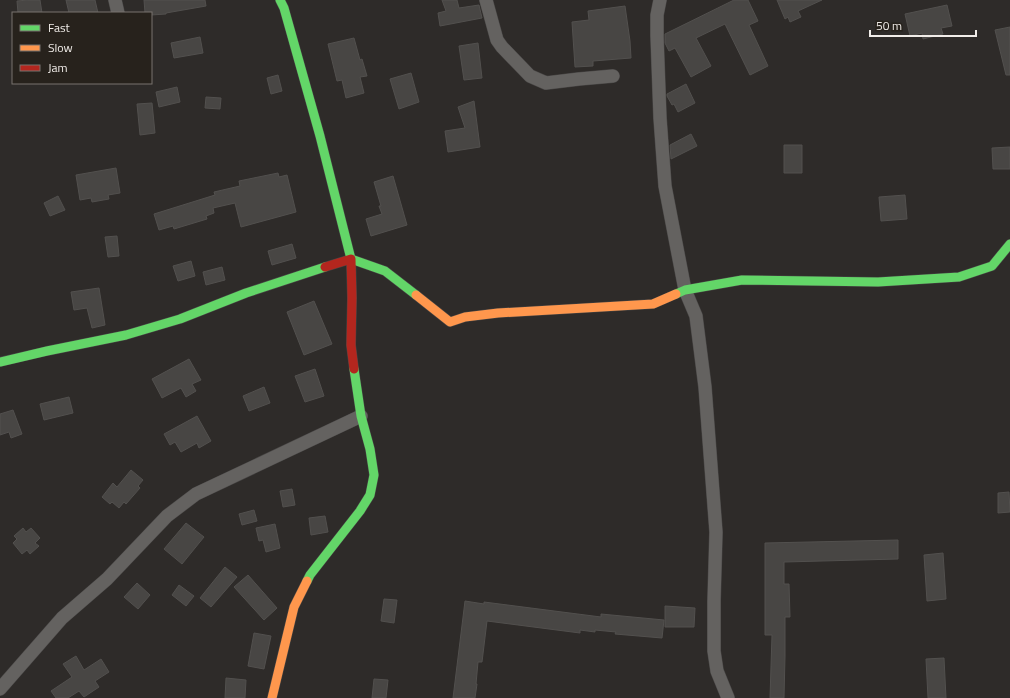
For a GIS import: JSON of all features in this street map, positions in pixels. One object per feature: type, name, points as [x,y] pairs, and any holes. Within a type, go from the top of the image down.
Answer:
[{"type":"street","points":[[115,0],[118,12]]},
{"type":"street","points":[[272,698],[294,607],[310,575],[360,511],[370,495],[374,475],[370,449],[361,416],[351,345],[351,259],[320,136],[284,8],[280,0]]},
{"type":"street","points":[[486,0],[497,40],[502,48],[530,76],[546,83],[613,76]]},
{"type":"street","points":[[660,0],[657,15],[657,36],[660,118],[665,186],[685,290],[696,316],[705,387],[716,532],[714,651],[717,671],[728,698]]},
{"type":"street","points":[[0,362],[126,335],[180,319],[246,293],[351,259],[385,271],[450,322],[465,317],[498,313],[653,304],[685,290],[742,280],[878,282],[959,277],[992,266],[1010,244]]},
{"type":"street","points":[[0,689],[62,618],[107,579],[167,516],[196,494],[361,416]]},
{"type":"building","points":[[40,0],[42,12],[18,12],[17,1]]},
{"type":"building","points":[[66,0],[95,0],[98,12],[69,12]]},
{"type":"building","points":[[144,0],[205,0],[206,6],[166,14],[152,15],[152,12],[145,12]]},
{"type":"building","points":[[442,0],[457,0],[459,8],[479,5],[482,18],[440,26],[438,13],[446,11]]},
{"type":"building","points":[[734,0],[748,0],[758,21],[749,25],[768,66],[750,75],[725,24],[696,38],[711,66],[691,77],[675,48],[669,51],[665,43],[665,34]]},
{"type":"building","points":[[777,0],[822,0],[798,11],[801,17],[790,22],[788,17],[785,19]]},
{"type":"building","points":[[947,5],[952,26],[941,28],[943,34],[923,39],[922,33],[910,36],[905,14]]},
{"type":"building","points":[[625,6],[631,58],[593,61],[593,66],[575,67],[572,22],[589,20],[588,11]]},
{"type":"building","points":[[1010,27],[1010,75],[1006,75],[995,30]]},
{"type":"building","points":[[200,37],[203,53],[174,58],[171,43]]},
{"type":"building","points":[[354,38],[360,60],[362,59],[367,76],[360,77],[364,93],[346,98],[342,80],[337,81],[328,44]]},
{"type":"building","points":[[478,43],[482,78],[464,80],[459,46]]},
{"type":"building","points":[[411,73],[419,102],[399,109],[390,79]]},
{"type":"building","points":[[278,75],[282,91],[271,94],[267,78]]},
{"type":"building","points":[[686,84],[695,103],[678,112],[674,104],[672,105],[667,94]]},
{"type":"building","points":[[177,87],[180,102],[159,107],[156,92]]},
{"type":"building","points":[[206,97],[221,98],[220,109],[205,108]]},
{"type":"building","points":[[474,101],[480,147],[448,152],[445,131],[465,128],[458,107]]},
{"type":"building","points":[[152,103],[155,133],[140,135],[137,104]]},
{"type":"building","points":[[691,134],[697,146],[671,159],[670,145]]},
{"type":"building","points":[[784,145],[802,145],[802,173],[784,173]]},
{"type":"building","points":[[1010,147],[1010,169],[993,169],[992,148]]},
{"type":"building","points":[[116,168],[120,193],[108,195],[109,199],[92,202],[91,198],[80,200],[76,175]]},
{"type":"building","points":[[278,173],[279,177],[287,175],[296,212],[241,227],[235,203],[213,208],[214,213],[206,216],[207,219],[174,229],[173,226],[159,230],[154,214],[215,195],[214,192],[240,186],[239,181]]},
{"type":"building","points":[[393,176],[407,225],[371,236],[366,219],[382,214],[374,182]]},
{"type":"building","points":[[905,195],[907,219],[881,221],[879,197]]},
{"type":"building","points":[[58,196],[65,210],[50,216],[44,203]]},
{"type":"building","points":[[117,236],[119,256],[108,257],[105,237]]},
{"type":"building","points":[[292,244],[296,258],[272,265],[268,251]]},
{"type":"building","points":[[191,261],[195,276],[178,281],[173,266]]},
{"type":"building","points":[[222,267],[225,280],[206,285],[203,272]]},
{"type":"building","points":[[99,288],[105,325],[92,328],[87,308],[74,310],[71,292]]},
{"type":"building","points":[[314,301],[332,344],[304,355],[287,312]]},
{"type":"building","points":[[189,359],[201,380],[192,384],[196,391],[186,397],[181,388],[162,398],[152,379]]},
{"type":"building","points":[[315,369],[324,396],[305,402],[295,376]]},
{"type":"building","points":[[264,387],[270,403],[249,411],[243,396]]},
{"type":"building","points":[[69,397],[73,413],[44,420],[40,404]]},
{"type":"building","points":[[13,410],[22,434],[11,438],[9,432],[0,435],[0,414]]},
{"type":"building","points":[[197,416],[211,441],[199,448],[197,443],[181,452],[175,442],[170,445],[164,434]]},
{"type":"building","points":[[131,470],[143,480],[138,486],[140,488],[126,504],[124,502],[119,508],[112,502],[110,504],[102,497],[113,483],[117,487]]},
{"type":"building","points":[[292,489],[295,505],[283,507],[280,491]]},
{"type":"building","points":[[1009,492],[1010,512],[998,513],[998,493]]},
{"type":"building","points":[[254,510],[257,521],[242,525],[239,514]]},
{"type":"building","points":[[325,516],[328,532],[311,535],[309,518]]},
{"type":"building","points":[[186,523],[204,537],[182,564],[164,549]]},
{"type":"building","points":[[275,524],[280,548],[266,552],[263,540],[259,541],[256,528]]},
{"type":"building","points":[[23,528],[26,532],[31,528],[40,538],[35,543],[39,546],[30,554],[27,550],[22,554],[13,543],[17,539],[14,536]]},
{"type":"building","points":[[898,540],[898,559],[784,562],[784,584],[789,584],[790,617],[785,617],[784,698],[770,698],[772,635],[765,635],[765,543]]},
{"type":"building","points":[[943,553],[946,599],[927,601],[924,555]]},
{"type":"building","points":[[225,567],[237,577],[211,607],[200,598]]},
{"type":"building","points":[[248,575],[277,608],[264,620],[234,587]]},
{"type":"building","points":[[137,583],[150,595],[138,609],[124,597]]},
{"type":"building","points":[[179,585],[194,596],[186,606],[172,595]]},
{"type":"building","points":[[384,599],[397,600],[394,623],[381,621]]},
{"type":"building","points":[[465,601],[484,604],[484,602],[601,617],[601,614],[664,620],[662,638],[615,634],[616,632],[595,630],[595,632],[580,630],[580,633],[487,621],[482,662],[478,662],[475,698],[453,698]]},
{"type":"building","points":[[665,606],[695,608],[694,627],[665,627]]},
{"type":"building","points":[[254,633],[271,636],[264,669],[248,666]]},
{"type":"building","points":[[76,656],[84,670],[101,659],[109,672],[95,681],[99,687],[84,697],[79,691],[68,698],[56,698],[51,691],[72,677],[63,664]]},
{"type":"building","points":[[944,658],[946,698],[928,698],[926,659]]},
{"type":"building","points":[[226,678],[246,680],[245,698],[225,698]]},
{"type":"building","points":[[374,679],[388,680],[386,698],[372,698]]},
{"type":"traffic: fast","points":[[280,0],[284,8],[320,136],[351,259],[385,271],[416,295]]},
{"type":"traffic: fast","points":[[676,294],[685,290],[742,280],[878,282],[959,277],[992,266],[1010,244]]},
{"type":"traffic: fast","points":[[0,362],[126,335],[180,319],[246,293],[325,267]]},
{"type":"traffic: fast","points":[[307,581],[310,575],[360,511],[370,495],[374,475],[370,449],[361,416],[354,369]]},
{"type":"traffic: slow","points":[[416,295],[450,322],[465,317],[498,313],[653,304],[676,294]]},
{"type":"traffic: slow","points":[[272,698],[294,607],[307,581]]},
{"type":"traffic: jam","points":[[325,267],[351,259],[351,345],[354,369]]}]
